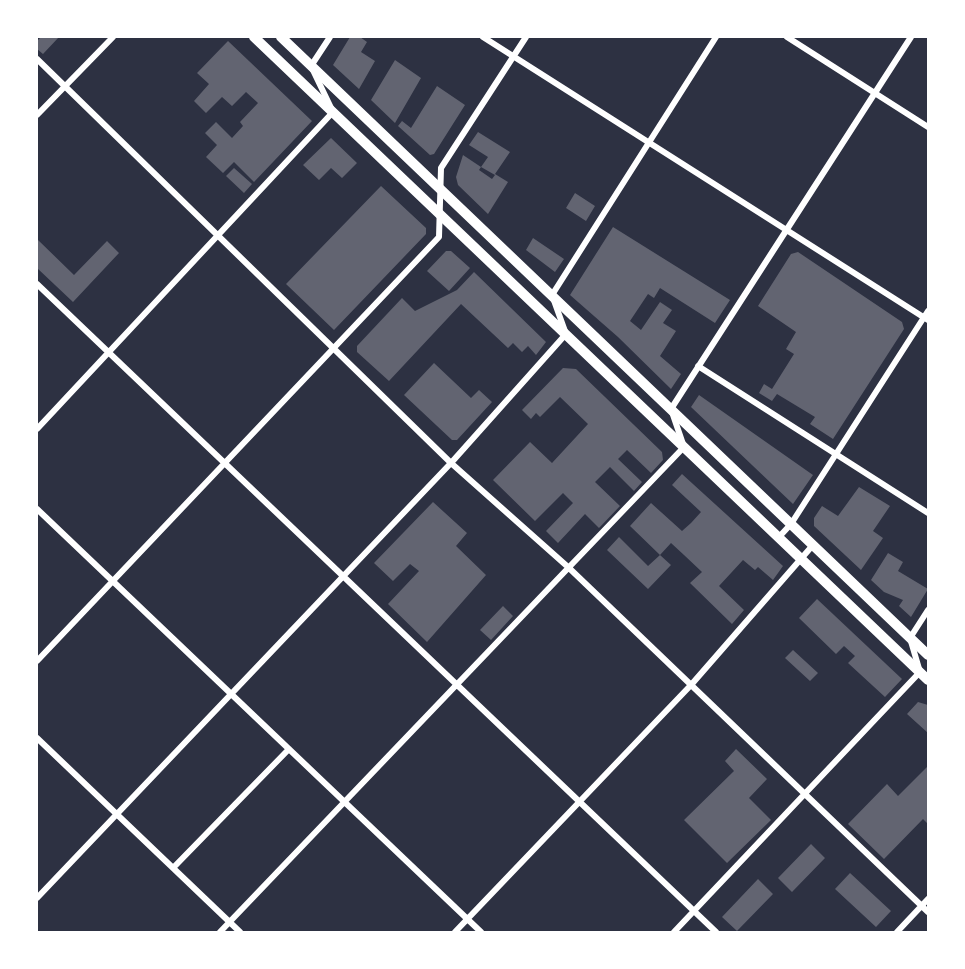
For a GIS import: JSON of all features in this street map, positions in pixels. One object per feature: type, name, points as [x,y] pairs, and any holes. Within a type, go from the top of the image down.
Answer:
[{"type":"main road","points":[[254,37],[924,676]]},
{"type":"main road","points":[[281,37],[928,655]]},
{"type":"street","points":[[37,116],[113,37]]},
{"type":"street","points":[[37,429],[333,112],[311,66],[330,37]]},
{"type":"street","points":[[483,37],[927,316],[791,524],[779,537]]},
{"type":"street","points":[[37,661],[439,237],[442,169],[526,37]]},
{"type":"street","points":[[37,898],[451,463],[566,334],[552,295],[716,37]]},
{"type":"street","points":[[787,37],[928,127]]},
{"type":"street","points":[[220,932],[684,447],[671,409],[911,37]]},
{"type":"street","points":[[37,59],[219,234],[332,350],[451,463],[568,567],[928,912]]},
{"type":"street","points":[[37,285],[716,932]]},
{"type":"street","points":[[698,366],[928,513]]},
{"type":"street","points":[[37,509],[481,932]]},
{"type":"street","points":[[455,932],[691,685],[813,545]]},
{"type":"street","points":[[674,932],[924,676],[910,638],[928,610]]},
{"type":"street","points":[[37,738],[240,932]]},
{"type":"street","points":[[173,868],[289,749]]},
{"type":"street","points":[[897,932],[928,899]]},
{"type":"building","points":[[41,37],[59,37],[43,54],[37,49],[37,41]]},
{"type":"building","points":[[350,37],[360,37],[367,42],[361,52],[375,61],[359,89],[333,65]]},
{"type":"building","points":[[228,41],[312,121],[254,182],[234,162],[223,173],[206,157],[217,145],[205,133],[216,122],[232,138],[243,126],[240,122],[258,103],[246,92],[232,106],[222,97],[206,113],[194,101],[209,84],[197,73]]},
{"type":"building","points":[[395,60],[421,78],[395,123],[371,100]]},
{"type":"building","points":[[437,86],[465,105],[434,154],[430,155],[398,126],[402,121],[411,128]]},
{"type":"building","points":[[478,132],[510,152],[495,174],[508,182],[488,214],[458,185],[456,177],[463,155],[481,167],[488,157],[469,145]],"holes":[[[481,167],[495,175],[492,179],[479,170]]]},
{"type":"building","points":[[331,138],[357,163],[342,178],[331,168],[319,180],[303,165]]},
{"type":"building","points":[[234,168],[252,184],[244,193],[226,176]]},
{"type":"building","points":[[381,186],[426,228],[426,234],[334,330],[286,284]]},
{"type":"building","points":[[575,193],[595,206],[586,221],[566,208]]},
{"type":"building","points":[[613,227],[730,300],[715,323],[660,288],[654,298],[648,294],[630,321],[641,330],[660,302],[672,310],[663,323],[676,331],[660,356],[681,374],[671,389],[570,295]]},
{"type":"building","points":[[533,238],[564,259],[555,272],[526,250]]},
{"type":"building","points":[[37,239],[74,275],[107,241],[119,253],[73,302],[37,268]]},
{"type":"building","points":[[446,251],[451,251],[470,268],[449,291],[427,271]]},
{"type":"building","points":[[798,252],[902,322],[904,329],[833,439],[810,424],[815,417],[777,394],[772,401],[759,393],[764,384],[772,389],[794,354],[786,349],[796,332],[758,306],[791,254]]},
{"type":"building","points":[[474,272],[546,342],[536,355],[528,346],[522,352],[513,343],[508,348],[461,304],[389,381],[357,352],[357,346],[402,298],[415,311],[457,290]]},
{"type":"building","points":[[434,363],[471,398],[479,390],[492,402],[457,440],[452,440],[404,395]]},
{"type":"building","points":[[563,368],[576,369],[662,452],[663,460],[651,473],[627,450],[618,459],[642,482],[634,491],[610,467],[595,482],[620,506],[599,528],[585,514],[558,543],[546,531],[573,503],[563,493],[535,521],[493,480],[530,442],[552,463],[588,424],[560,397],[540,417],[536,413],[531,419],[522,410]]},
{"type":"building","points":[[699,395],[813,475],[793,504],[691,407]]},
{"type":"building","points":[[682,474],[783,566],[773,580],[758,567],[755,570],[743,560],[719,586],[744,610],[732,624],[690,583],[702,572],[671,543],[660,555],[630,526],[651,503],[682,531],[691,523],[701,512],[672,485]]},
{"type":"building","points":[[859,487],[890,506],[873,531],[883,538],[861,570],[814,526],[814,518],[822,506],[838,516]]},
{"type":"building","points":[[433,502],[467,533],[456,546],[486,575],[427,642],[388,604],[419,571],[410,564],[393,581],[374,563]]},
{"type":"building","points":[[619,537],[648,566],[660,555],[671,565],[648,589],[607,550]]},
{"type":"building","points":[[888,553],[903,562],[898,571],[928,589],[911,617],[899,606],[903,600],[884,592],[871,580]]},
{"type":"building","points":[[817,599],[902,679],[885,697],[848,663],[855,656],[844,646],[836,654],[799,618]]},
{"type":"building","points":[[503,606],[513,616],[491,640],[480,630]]},
{"type":"building","points":[[793,650],[818,673],[810,681],[785,658]]},
{"type":"building","points":[[918,702],[928,705],[928,733],[907,714]]},
{"type":"building","points":[[736,749],[767,779],[749,798],[771,820],[727,863],[684,820],[734,771],[725,761]]},
{"type":"building","points":[[928,766],[928,824],[923,819],[884,859],[848,824],[887,784],[898,796]]},
{"type":"building","points":[[811,844],[825,858],[792,892],[778,878]]},
{"type":"building","points":[[850,873],[891,911],[876,927],[835,889]]},
{"type":"building","points":[[758,879],[773,894],[737,931],[722,917]]}]
